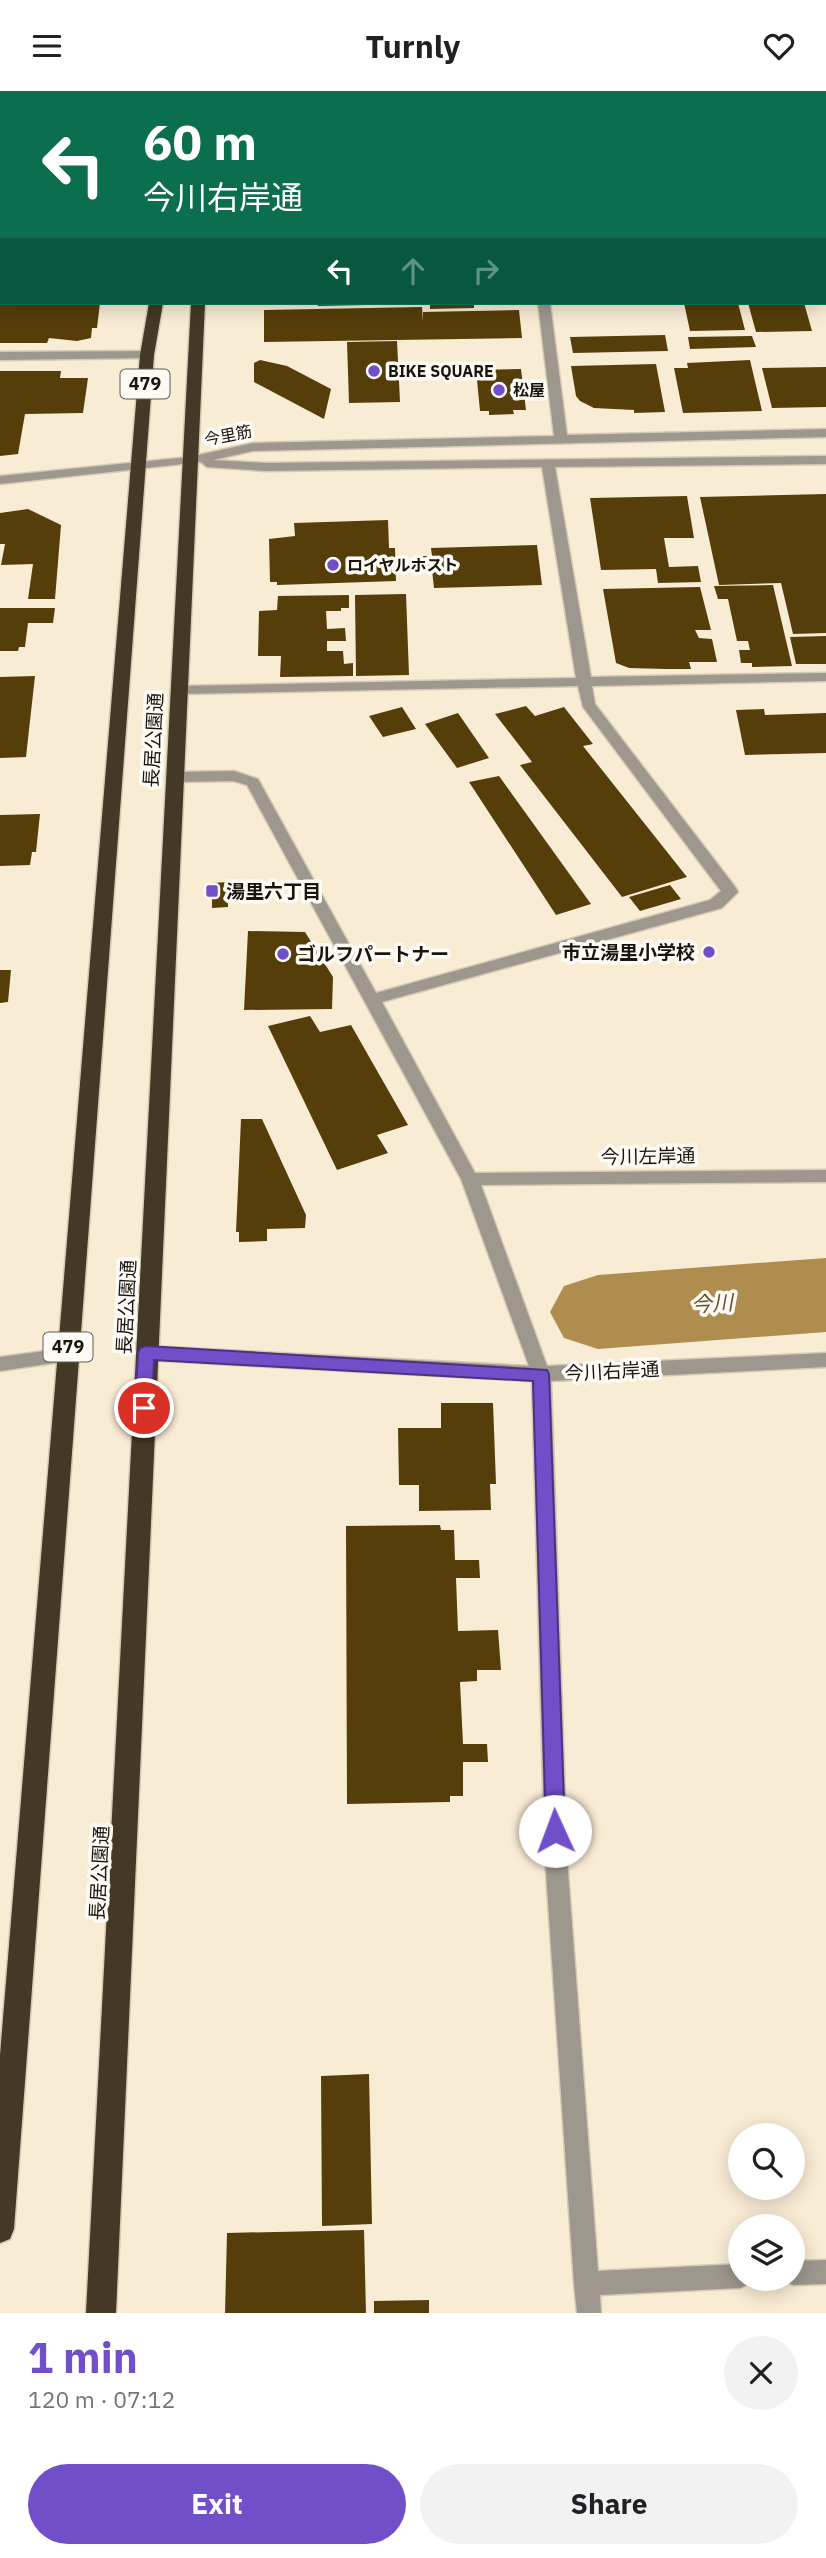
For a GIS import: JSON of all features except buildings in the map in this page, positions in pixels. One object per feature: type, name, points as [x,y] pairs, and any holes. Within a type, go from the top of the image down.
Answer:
[{"type":"highway","name":"長居公園通","points":[[0,2229],[147,355],[156,305]]},
{"type":"highway","name":"長居公園通","points":[[101,2313],[173,777],[198,305]]},
{"type":"street","points":[[544,305],[561,440]]},
{"type":"street","points":[[0,356],[147,355]]},
{"type":"street","name":"今里筋","points":[[189,461],[253,447],[826,433]]},
{"type":"street","name":"今里筋","points":[[189,461],[252,467],[826,460]]},
{"type":"street","points":[[0,480],[189,461]]},
{"type":"street","points":[[370,1000],[716,904],[730,892],[588,704],[548,465]]},
{"type":"street","points":[[178,689],[826,677]]},
{"type":"street","points":[[173,777],[234,776],[253,782],[470,1179],[541,1374],[556,1858],[589,2313]]},
{"type":"street","name":"今川左岸通","points":[[470,1179],[826,1176]]},
{"type":"street","name":"今川右岸通","points":[[146,1353],[541,1374],[826,1360]]},
{"type":"street","points":[[0,1364],[68,1355]]},
{"type":"street","points":[[805,2273],[826,2272]]},
{"type":"street","points":[[586,2284],[728,2277]]},
{"type":"waterway","name":"今川","points":[[598,1312],[826,1295]]},
{"type":"place","name":"BIKE SQUARE","points":[[374,371]]},
{"type":"place","name":"松屋","points":[[499,390]]},
{"type":"place","name":"ロイヤルホスト","points":[[333,565]]},
{"type":"place","name":"湯里六丁目","points":[[212,891]]},
{"type":"place","name":"市立湯里小学校","points":[[709,952]]},
{"type":"place","name":"ゴルフパートナー","points":[[283,954]]},
{"type":"route","points":[[144,1408],[146,1353],[541,1374],[555,1831]]}]
